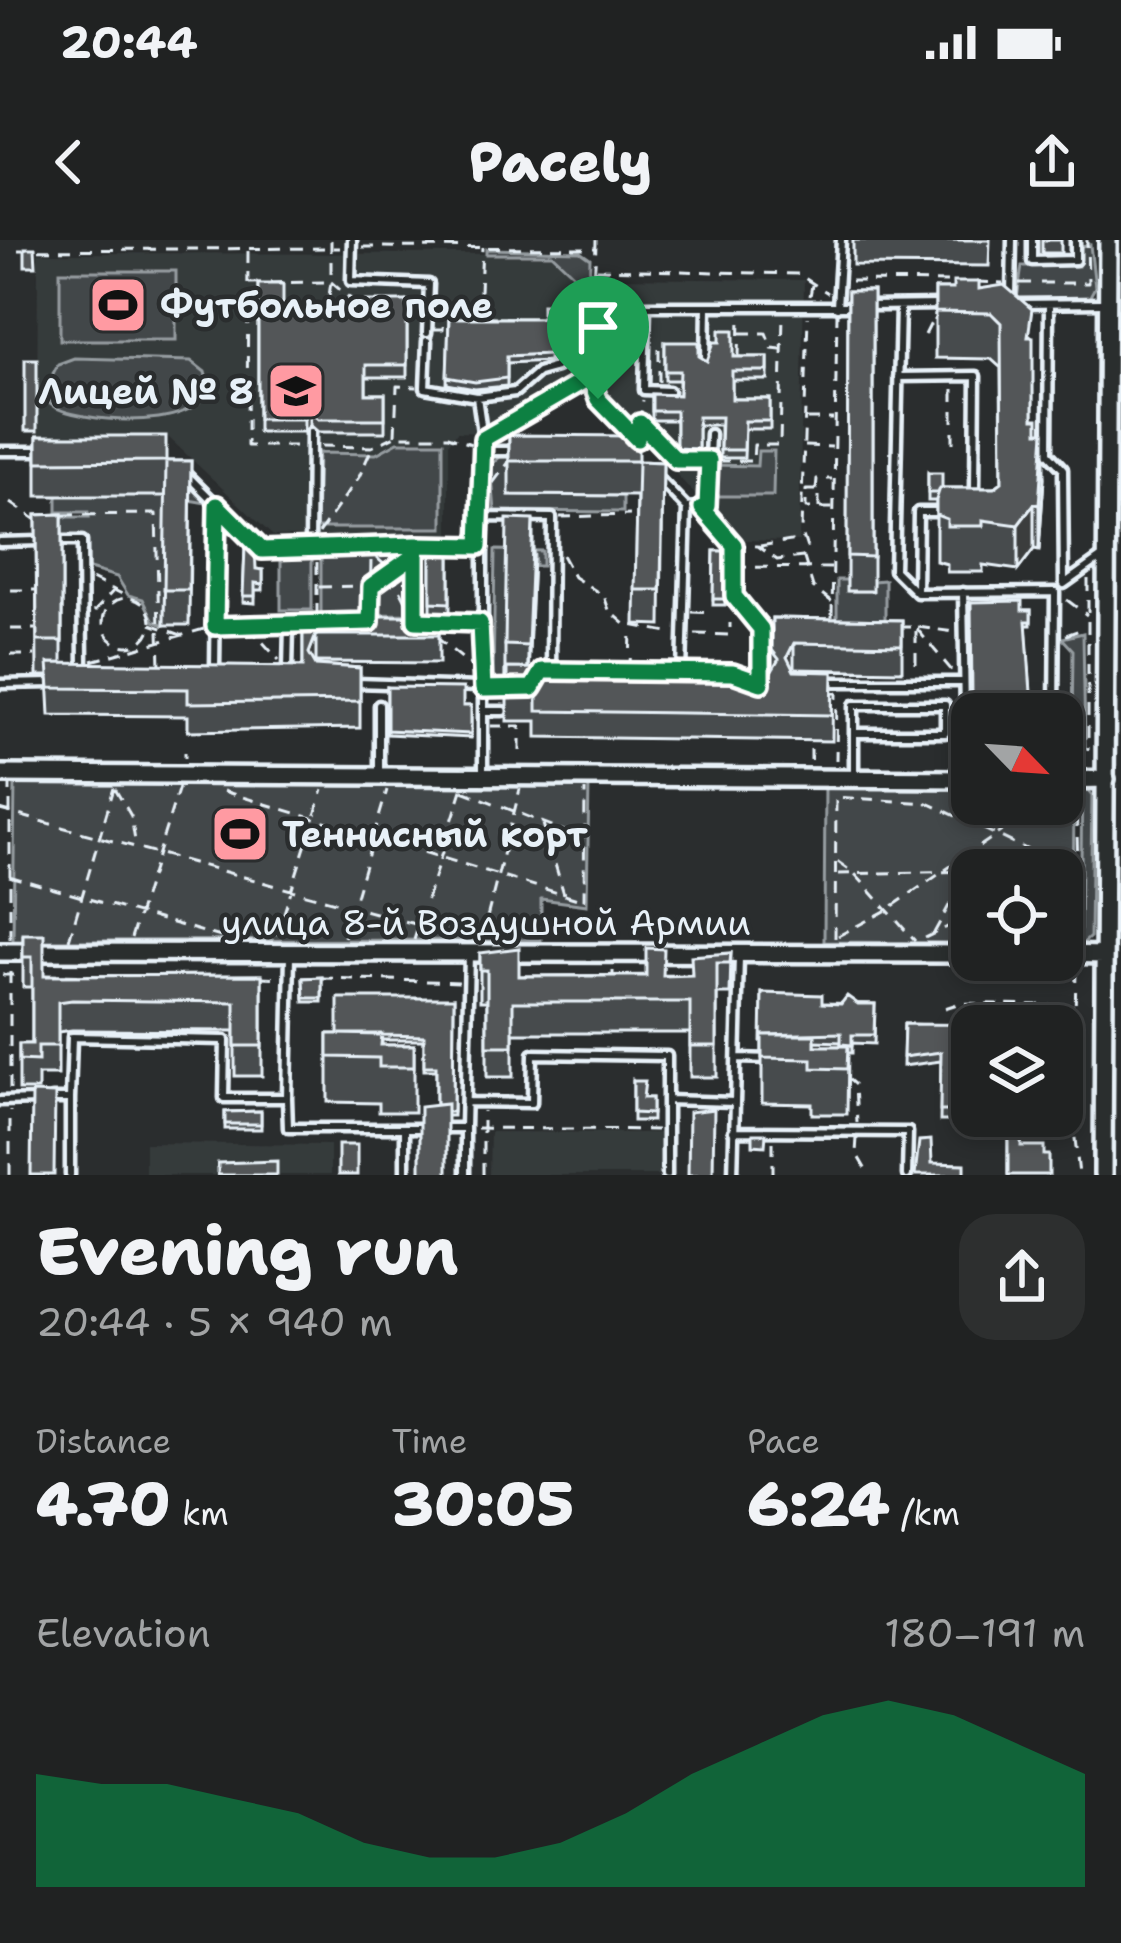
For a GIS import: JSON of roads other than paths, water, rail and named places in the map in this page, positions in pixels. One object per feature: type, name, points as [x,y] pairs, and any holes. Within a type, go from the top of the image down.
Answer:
[{"type":"street","points":[[1103,1175],[1108,240]]},
{"type":"street","points":[[5,776],[116,781],[183,761],[384,778],[951,779]]},
{"type":"street","points":[[1083,781],[1106,779]]},
{"type":"street","name":"улица 8-й Воздушной Армии","points":[[5,947],[65,952],[291,949],[740,954],[835,946],[951,952]]},
{"type":"street","points":[[1083,954],[1103,955]]},
{"type":"lane","points":[[837,307],[841,240]]},
{"type":"lane","points":[[1012,240],[1010,304],[1108,303]]},
{"type":"lane","points":[[1032,240],[1032,261]]},
{"type":"lane","points":[[1012,262],[1075,260],[1075,240]]},
{"type":"lane","points":[[352,244],[350,281],[429,284],[424,388],[477,397],[515,392],[538,372],[556,367],[557,334]]},
{"type":"lane","points":[[1049,304],[1048,453],[1063,469],[1064,584]]},
{"type":"lane","points":[[669,391],[644,390],[646,306],[937,309],[963,305]]},
{"type":"lane","points":[[706,362],[707,306]]},
{"type":"lane","points":[[900,306],[894,570],[917,593],[1055,592],[1105,555]]},
{"type":"lane","points":[[898,377],[976,376],[975,512]]},
{"type":"lane","points":[[477,397],[483,439],[479,502],[483,725],[477,775]]},
{"type":"lane","points":[[311,432],[314,547]]},
{"type":"lane","points":[[687,508],[707,506],[710,434]]},
{"type":"lane","points":[[0,452],[55,451]]},
{"type":"lane","points":[[480,451],[518,451]]},
{"type":"lane","points":[[178,465],[262,550],[479,546]]},
{"type":"lane","points":[[647,466],[687,508],[682,672]]},
{"type":"lane","points":[[215,670],[217,505]]},
{"type":"lane","points":[[917,593],[918,512],[956,512]]},
{"type":"lane","points":[[479,517],[552,518],[551,671]]},
{"type":"lane","points":[[0,542],[82,541],[83,670],[104,670]]},
{"type":"lane","points":[[416,550],[416,621]]},
{"type":"lane","points":[[962,592],[963,693]]},
{"type":"lane","points":[[1054,693],[1055,592]]},
{"type":"lane","points":[[370,622],[480,623]]},
{"type":"lane","points":[[270,670],[288,670],[289,625],[316,624]]},
{"type":"lane","points":[[196,670],[233,670]]},
{"type":"lane","points":[[538,680],[542,671],[571,671]]},
{"type":"lane","points":[[665,672],[699,673]]},
{"type":"lane","points":[[336,681],[512,688]]},
{"type":"lane","points":[[809,682],[962,682]]},
{"type":"lane","points":[[0,683],[64,683]]},
{"type":"lane","points":[[854,734],[946,733],[945,704],[854,705],[854,734],[854,778]]},
{"type":"lane","points":[[379,705],[384,778]]},
{"type":"lane","points":[[483,711],[502,711]]},
{"type":"lane","points":[[1105,916],[1120,925]]},
{"type":"lane","points":[[291,949],[288,1128],[466,1128]]},
{"type":"lane","points":[[465,1175],[469,953]]},
{"type":"lane","points":[[733,1175],[740,954]]},
{"type":"lane","points":[[70,1175],[71,1037],[226,1040],[224,1098],[287,1099]]},
{"type":"lane","points":[[466,1102],[532,1103],[533,1054],[667,1056],[667,1175]]},
{"type":"lane","points":[[737,1058],[782,1059]]},
{"type":"lane","points":[[0,1101],[70,1099]]},
{"type":"lane","points":[[667,1100],[735,1102]]},
{"type":"lane","points":[[405,1128],[405,1175]]},
{"type":"lane","points":[[733,1131],[908,1132],[907,1175]]},
{"type":"place","name":"Футбольное поле","points":[[118,305]]},
{"type":"place","name":"Лицей № 8","points":[[296,391]]},
{"type":"place","name":"Теннисный корт","points":[[240,834]]}]
